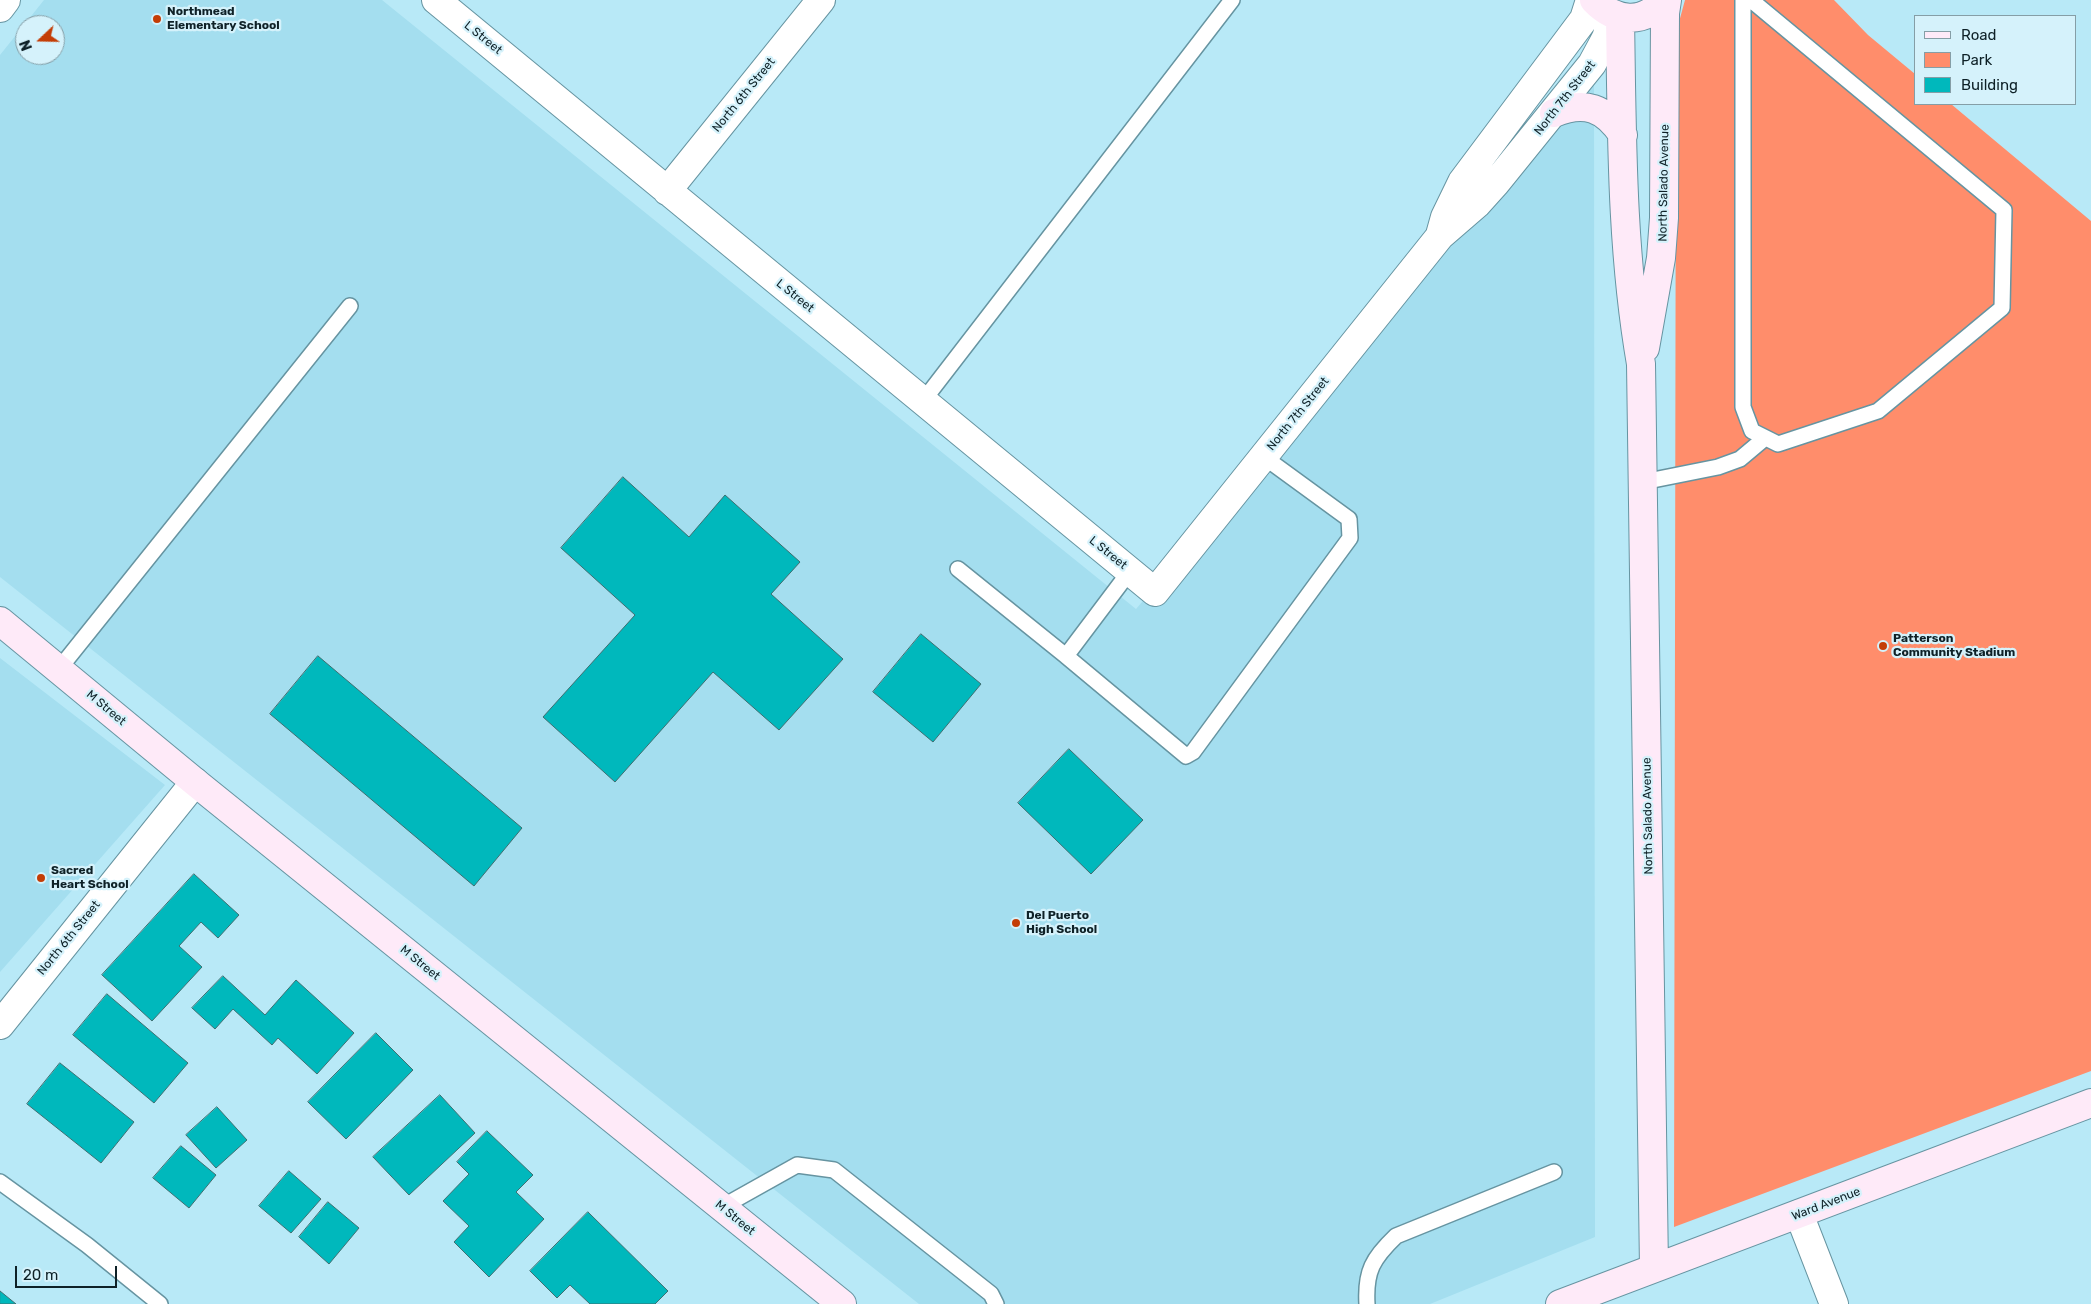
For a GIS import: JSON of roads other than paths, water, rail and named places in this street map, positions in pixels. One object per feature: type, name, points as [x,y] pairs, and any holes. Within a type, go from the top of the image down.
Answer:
[{"type":"main road","points":[[1609,10],[1638,17],[1658,8],[1663,0]]},
{"type":"main road","name":"North Salado Avenue","points":[[1642,364],[1661,258],[1664,218],[1665,13],[1667,0]]},
{"type":"main road","name":"North Salado Avenue","points":[[1609,10],[1623,135],[1624,222],[1628,277],[1642,364],[1654,1268]]},
{"type":"main road","points":[[1554,113],[1566,108],[1579,106],[1592,108],[1605,114],[1615,123],[1623,135]]},
{"type":"main road","name":"M Street","points":[[0,621],[195,782],[842,1304]]},
{"type":"main road","name":"Ward Avenue","points":[[1560,1304],[1596,1298],[1654,1268],[2091,1103]]},
{"type":"street","points":[[0,8],[6,0]]},
{"type":"street","name":"L Street","points":[[436,0],[1155,592]]},
{"type":"street","name":"North 6th Street","points":[[667,190],[821,0]]},
{"type":"street","name":"North 7th Street","points":[[1440,236],[1445,217],[1462,182],[1584,19],[1590,0]]},
{"type":"street","name":"North 7th Street","points":[[1155,592],[1440,236],[1483,197],[1554,113],[1600,52],[1609,10]]},
{"type":"street","name":"North 6th Street","points":[[0,1025],[195,782]]},
{"type":"street","points":[[1799,1214],[1834,1304]]},
{"type":"lane","points":[[923,401],[1232,0]]},
{"type":"lane","points":[[1743,0],[1743,407],[1752,432],[1778,444],[1878,411],[2002,308],[2004,210],[1750,0]]},
{"type":"lane","points":[[59,669],[350,306]]},
{"type":"lane","points":[[1643,482],[1718,467],[1740,459],[1765,438]]},
{"type":"lane","points":[[958,568],[1186,756],[1193,752],[1350,538],[1349,520],[1264,457]]},
{"type":"lane","points":[[1066,656],[1130,571]]},
{"type":"lane","points":[[722,1207],[798,1165],[834,1170],[991,1294],[996,1304]]},
{"type":"lane","points":[[1367,1304],[1368,1271],[1376,1255],[1396,1236],[1554,1172]]},
{"type":"lane","points":[[0,1182],[87,1245],[160,1304]]},
{"type":"place","name":"Northmead Elementary School","points":[[157,19]]},
{"type":"place","name":"Patterson Community Stadium","points":[[1883,646]]},
{"type":"place","name":"Sacred Heart School","points":[[41,878]]},
{"type":"place","name":"Del Puerto High School","points":[[1016,923]]}]
